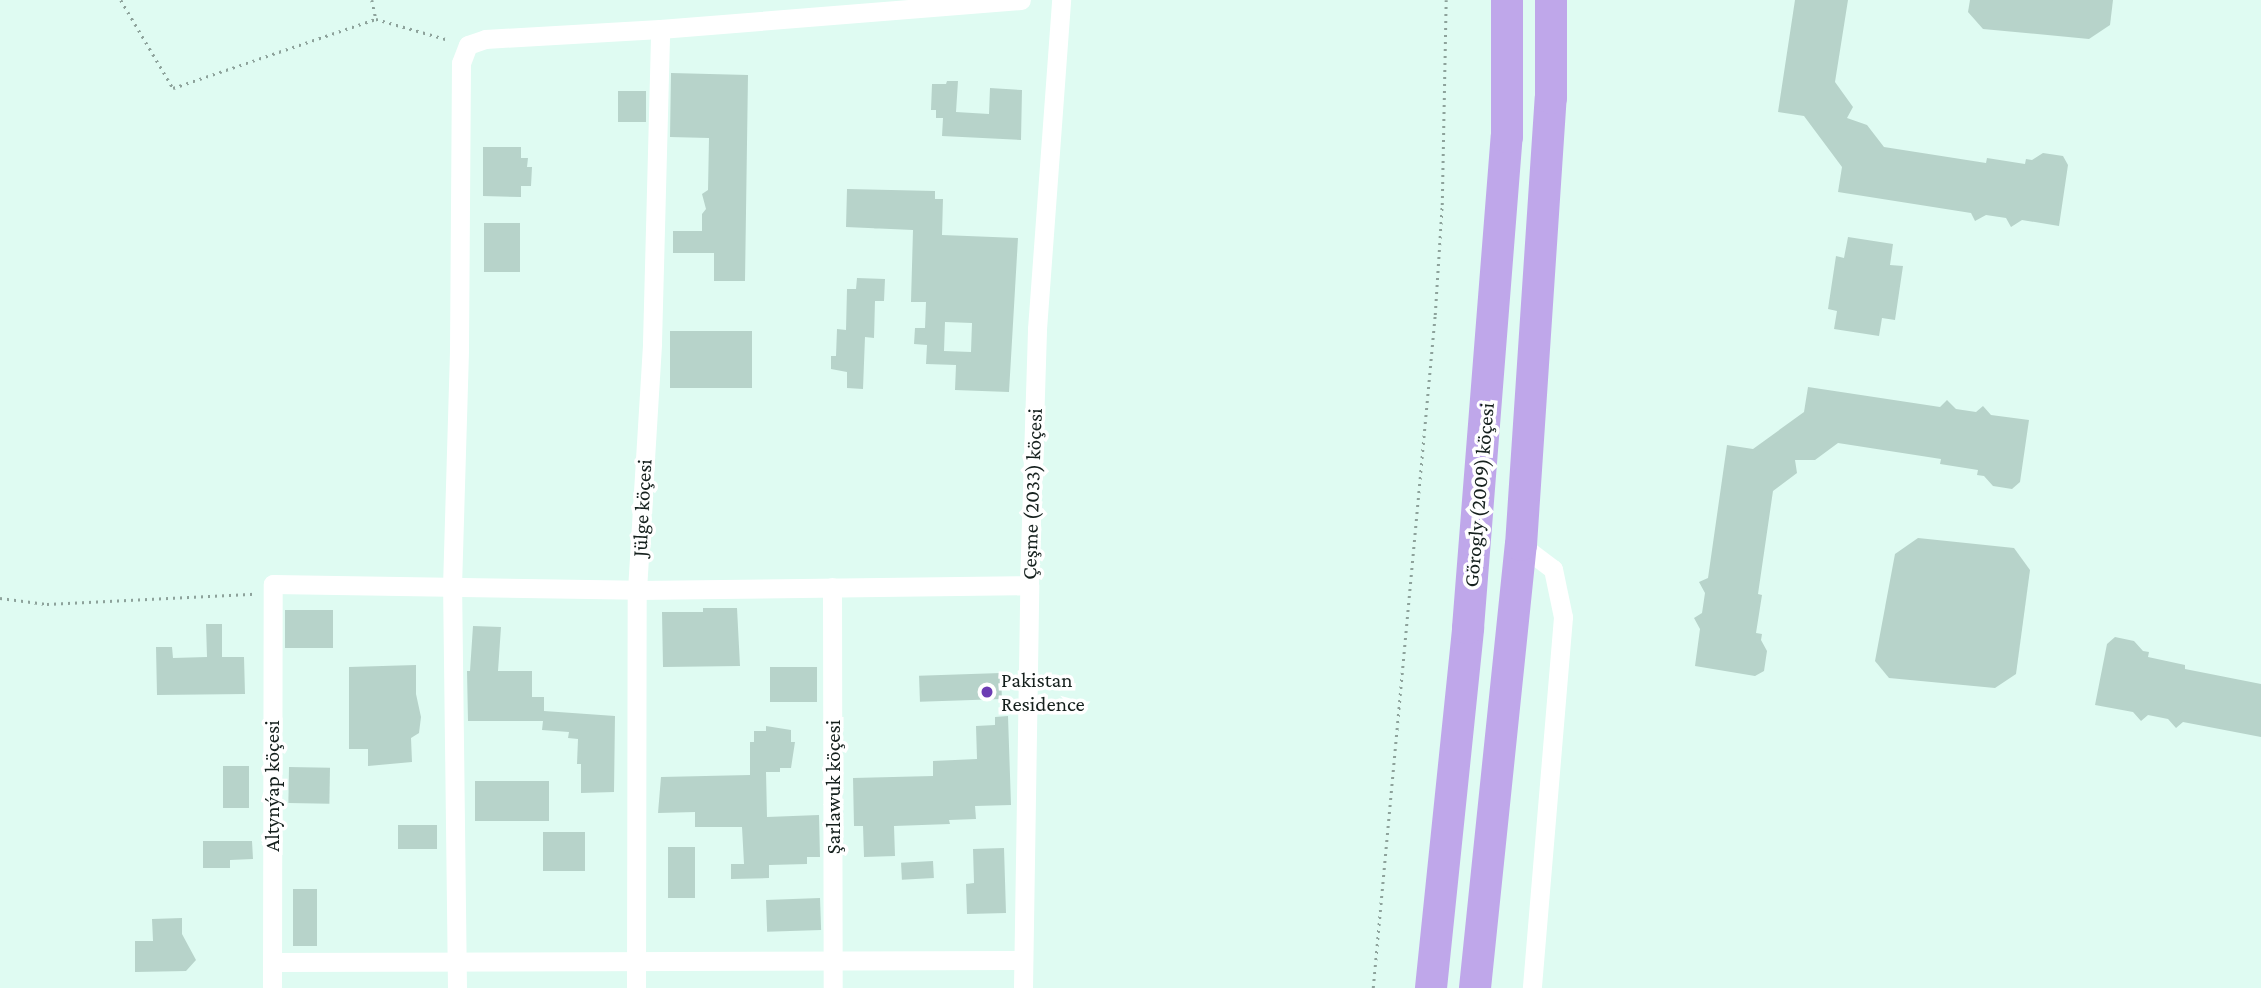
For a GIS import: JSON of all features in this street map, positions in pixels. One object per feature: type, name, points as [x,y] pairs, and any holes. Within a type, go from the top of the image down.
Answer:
[{"type":"main road","name":"Görogly (2009) köçesi","points":[[1431,988],[1468,628],[1507,137],[1507,0]]},
{"type":"main road","name":"Görogly (2009) köçesi","points":[[1475,988],[1521,545],[1551,98],[1551,0]]},
{"type":"street","points":[[457,988],[452,587],[459,350],[461,63],[468,45],[485,39],[660,29],[1021,0]]},
{"type":"street","name":"Çeşme (2033) köçesi","points":[[1023,988],[1029,584],[1037,329],[1060,0]]},
{"type":"street","name":"Jülge köçesi","points":[[636,988],[637,590],[652,343],[660,29]]},
{"type":"street","points":[[1521,545],[1553,569],[1563,617],[1532,988]]},
{"type":"street","points":[[273,589],[452,587],[637,590],[1029,584]]},
{"type":"street","name":"Şarlawuk köçesi","points":[[832,587],[833,988]]},
{"type":"street","name":"Altynýap köçesi","points":[[272,988],[273,589]]},
{"type":"street","points":[[272,962],[1023,960]]},
{"type":"path","points":[[121,0],[173,88],[376,19],[468,45]]},
{"type":"path","points":[[372,0],[376,19]]},
{"type":"path","points":[[1373,988],[1416,546],[1436,302],[1444,165],[1446,0]]},
{"type":"path","points":[[0,598],[47,604],[273,589]]},
{"type":"building","points":[[1795,0],[1848,0],[1835,82],[1853,107],[1847,118],[1867,125],[1884,147],[1986,163],[1987,158],[2025,164],[2026,159],[2032,160],[2043,153],[2063,156],[2068,165],[2059,226],[2022,220],[2011,227],[2006,218],[1986,215],[1975,221],[1971,213],[1838,192],[1842,167],[1804,116],[1778,112]]},
{"type":"building","points":[[1970,0],[2113,0],[2110,25],[2089,39],[1983,29],[1968,12]]},
{"type":"building","points":[[671,73],[748,75],[745,281],[714,281],[714,253],[673,253],[673,231],[702,231],[702,214],[706,209],[702,194],[708,190],[709,138],[670,137]]},
{"type":"building","points":[[947,81],[958,81],[956,112],[989,114],[990,88],[1022,90],[1021,140],[942,136],[943,118],[936,118],[936,110],[931,110],[932,84],[946,84]]},
{"type":"building","points":[[618,91],[646,91],[646,122],[618,122]]},
{"type":"building","points":[[483,147],[521,147],[521,158],[528,158],[527,167],[532,167],[531,186],[521,186],[521,197],[483,196]]},
{"type":"building","points":[[847,189],[935,191],[935,199],[943,199],[942,235],[1018,238],[1009,392],[955,390],[956,365],[926,364],[927,345],[914,344],[915,328],[925,328],[926,302],[911,302],[913,230],[846,227]],"holes":[[[945,322],[972,323],[971,352],[944,351]]]},
{"type":"building","points":[[484,223],[520,223],[520,272],[484,272]]},
{"type":"building","points":[[1848,237],[1893,244],[1890,265],[1903,266],[1895,320],[1882,318],[1879,336],[1834,329],[1837,311],[1828,309],[1836,256],[1844,258]]},
{"type":"building","points":[[857,278],[885,279],[884,301],[875,301],[874,338],[865,337],[863,389],[847,388],[847,372],[831,369],[831,356],[836,356],[837,329],[846,330],[847,289],[856,289]]},
{"type":"building","points":[[670,331],[752,331],[752,388],[670,388]]},
{"type":"building","points":[[1808,387],[1940,407],[1947,400],[1956,409],[1976,412],[1983,406],[1991,415],[2029,420],[2020,482],[2012,489],[1993,486],[1984,476],[1977,475],[1978,470],[1940,464],[1941,459],[1838,443],[1815,460],[1795,460],[1797,473],[1773,491],[1758,594],[1762,595],[1756,633],[1762,634],[1761,640],[1767,651],[1764,671],[1755,676],[1695,666],[1700,629],[1694,618],[1702,613],[1705,593],[1699,582],[1708,578],[1727,445],[1753,449],[1804,412]]},
{"type":"building","points":[[1918,538],[2014,548],[2030,570],[2016,674],[1995,688],[1889,678],[1875,661],[1895,554]]},
{"type":"building","points":[[703,608],[737,608],[740,666],[663,667],[662,612],[703,612]]},
{"type":"building","points":[[285,610],[333,610],[333,648],[285,648]]},
{"type":"building","points":[[206,624],[222,624],[222,657],[244,657],[245,694],[157,695],[156,647],[172,647],[173,658],[207,657]]},
{"type":"building","points":[[473,626],[501,627],[498,671],[532,671],[532,697],[544,697],[544,711],[615,716],[614,792],[581,793],[581,764],[577,764],[578,739],[568,738],[569,732],[542,730],[543,721],[468,721],[467,671],[470,671]]},
{"type":"building","points":[[2115,637],[2134,641],[2143,651],[2149,652],[2148,657],[2185,665],[2185,669],[2261,684],[2261,737],[2183,722],[2176,728],[2168,719],[2148,715],[2141,721],[2133,712],[2095,705],[2107,644]]},
{"type":"building","points":[[416,665],[416,694],[421,717],[419,733],[411,738],[412,762],[368,766],[368,749],[349,749],[349,667]]},
{"type":"building","points":[[770,667],[817,667],[817,702],[770,702]]},
{"type":"building","points":[[1001,673],[1002,699],[920,702],[919,676]]},
{"type":"building","points":[[1008,716],[1011,805],[975,806],[976,819],[949,820],[950,824],[894,826],[895,856],[864,857],[863,826],[854,826],[853,778],[933,776],[933,761],[977,759],[976,726],[995,725],[995,717]]},
{"type":"building","points":[[766,726],[791,730],[791,742],[795,742],[791,768],[780,768],[780,772],[766,772],[767,817],[819,815],[820,857],[807,857],[807,864],[769,865],[769,878],[731,879],[731,864],[744,864],[742,827],[695,827],[695,812],[658,813],[661,777],[750,775],[750,742],[754,742],[754,731],[766,731]]},
{"type":"building","points":[[223,766],[249,766],[249,808],[223,808]]},
{"type":"building","points":[[289,767],[330,768],[329,804],[288,803]]},
{"type":"building","points":[[475,781],[549,781],[549,821],[475,821]]},
{"type":"building","points":[[398,825],[437,825],[437,849],[398,849]]},
{"type":"building","points":[[543,832],[585,832],[585,871],[543,871]]},
{"type":"building","points":[[203,841],[252,841],[253,859],[230,860],[230,868],[203,868]]},
{"type":"building","points":[[668,847],[695,847],[695,898],[668,898]]},
{"type":"building","points":[[1004,848],[1006,913],[967,914],[966,884],[974,883],[973,849]]},
{"type":"building","points":[[933,861],[934,878],[902,880],[901,863]]},
{"type":"building","points":[[293,889],[317,889],[317,946],[293,946]]},
{"type":"building","points":[[820,898],[821,930],[767,932],[766,900]]},
{"type":"building","points":[[182,918],[182,934],[196,960],[186,971],[135,972],[135,941],[153,941],[152,919]]},
{"type":"place","name":"Pakistan Residence","points":[[987,692]]}]
